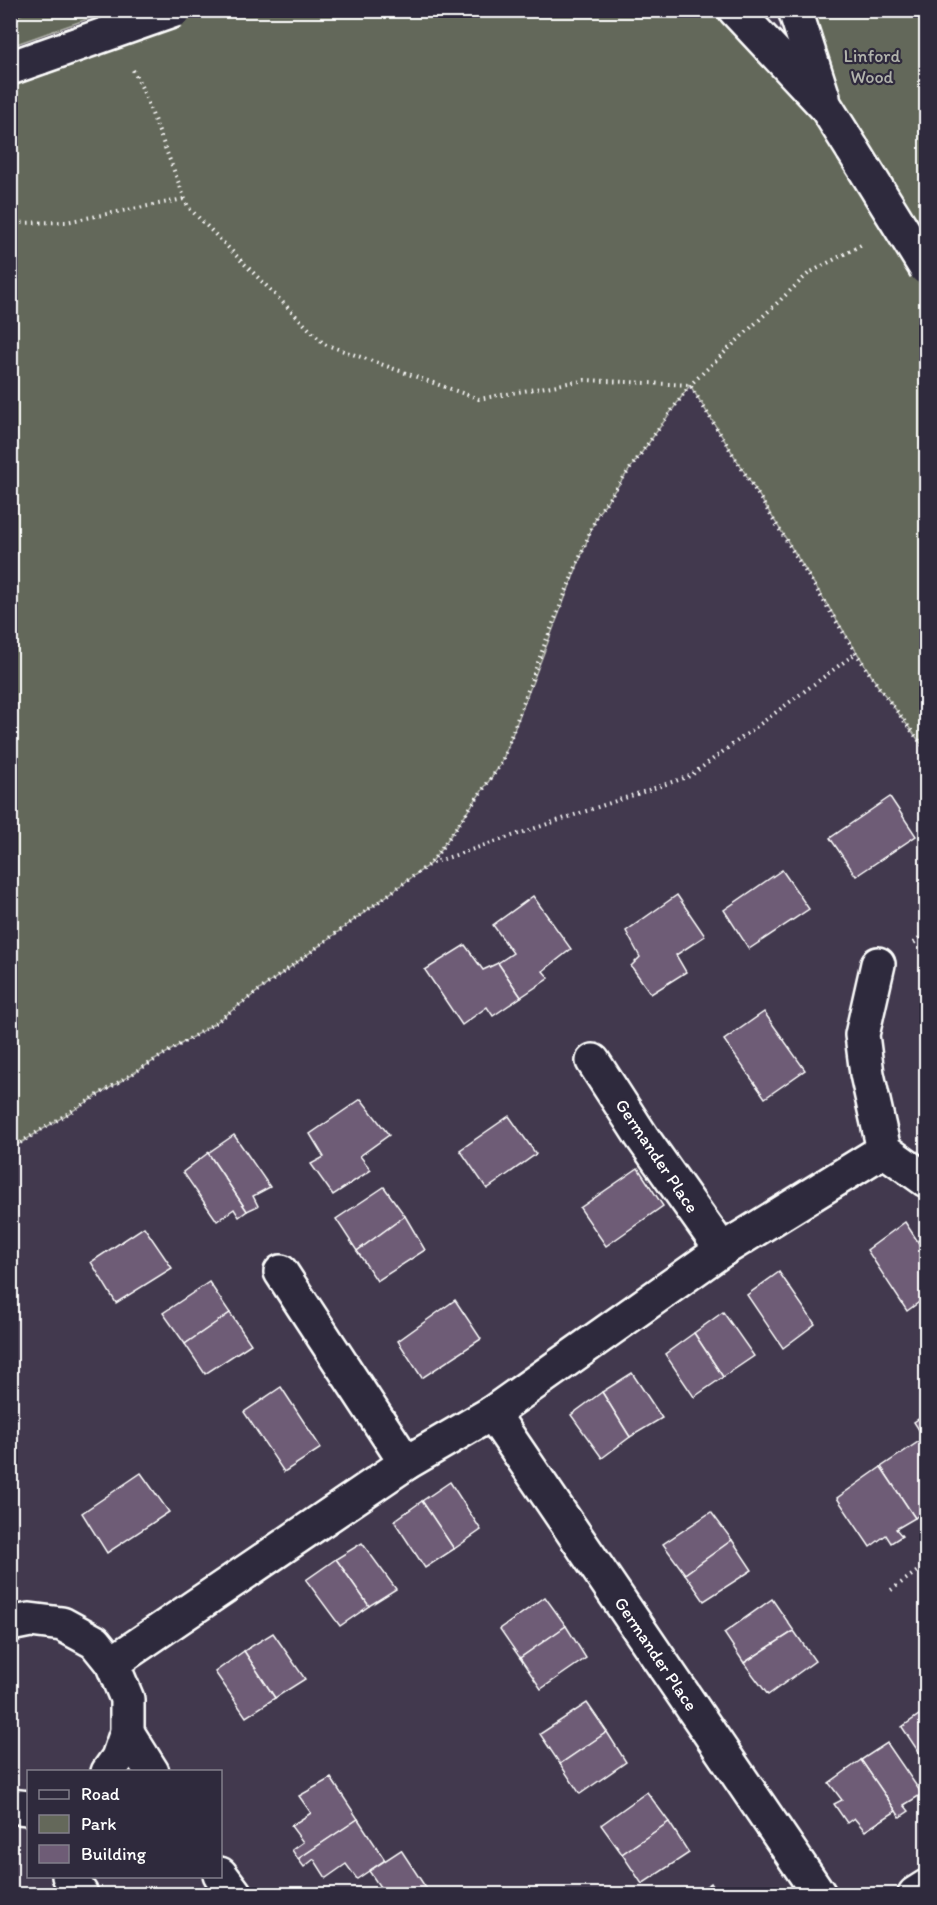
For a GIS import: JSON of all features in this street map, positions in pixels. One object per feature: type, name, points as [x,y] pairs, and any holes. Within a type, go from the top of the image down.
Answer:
[{"type":"street","points":[[26,63],[175,10]]},
{"type":"street","points":[[735,10],[826,107],[927,268]]},
{"type":"street","points":[[795,10],[826,107]]},
{"type":"street","points":[[878,964],[862,1035],[867,1074],[884,1150],[927,1180]]},
{"type":"street","name":"Germander Place","points":[[593,1061],[642,1137],[722,1250]]},
{"type":"street","points":[[112,1663],[406,1463],[492,1413],[722,1250],[884,1150]]},
{"type":"street","points":[[281,1272],[406,1463]]},
{"type":"street","name":"Germander Place","points":[[492,1413],[819,1894]]},
{"type":"street","points":[[10,1624],[30,1620],[62,1624],[95,1642],[112,1663],[127,1699],[127,1732],[118,1758],[109,1770]]},
{"type":"street","points":[[127,1732],[151,1770]]},
{"type":"street","points":[[10,1806],[27,1808]]},
{"type":"street","points":[[222,1877],[235,1894]]},
{"type":"street","points":[[70,1878],[81,1894]]},
{"type":"street","points":[[915,1894],[927,1887]]},
{"type":"path","points":[[133,69],[188,207],[324,344],[479,399],[585,380],[690,385]]},
{"type":"path","points":[[10,223],[66,222],[185,199]]},
{"type":"path","points":[[431,863],[501,764],[544,646],[597,515],[690,385],[809,273],[868,242]]},
{"type":"path","points":[[690,385],[856,653],[927,750]]},
{"type":"path","points":[[10,1149],[215,1023],[431,863],[690,776],[856,653]]},
{"type":"path","points":[[891,1590],[927,1565]]},
{"type":"green space","points":[[31,10],[110,11],[11,46],[11,18]]},
{"type":"green space","name":"Linford Wood","points":[[735,10],[825,105],[795,11],[926,11],[926,268],[891,231],[926,285],[926,750],[878,686],[690,385],[597,515],[501,764],[431,863],[215,1023],[11,1149],[11,71],[179,11]]},
{"type":"building","points":[[890,797],[916,836],[856,876],[830,838]]},
{"type":"building","points":[[782,870],[809,909],[749,949],[724,910]]},
{"type":"building","points":[[677,895],[705,936],[676,955],[686,972],[651,994],[631,966],[640,957],[626,931]]},
{"type":"building","points":[[533,896],[571,949],[543,971],[549,978],[521,997],[498,963],[513,953],[493,925]]},
{"type":"building","points":[[465,945],[483,970],[498,963],[521,997],[493,1016],[487,1007],[462,1025],[425,970]]},
{"type":"building","points":[[764,1012],[805,1070],[765,1098],[724,1040]]},
{"type":"building","points":[[361,1099],[389,1135],[360,1156],[371,1170],[333,1195],[311,1164],[324,1157],[310,1134]]},
{"type":"building","points":[[509,1116],[536,1154],[487,1189],[460,1150]]},
{"type":"building","points":[[234,1135],[270,1187],[253,1196],[258,1206],[247,1211],[208,1153]]},
{"type":"building","points":[[208,1153],[247,1211],[239,1217],[234,1209],[217,1221],[183,1172]]},
{"type":"building","points":[[638,1168],[663,1206],[606,1246],[580,1208]]},
{"type":"building","points":[[384,1187],[405,1216],[357,1251],[336,1219]]},
{"type":"building","points":[[405,1216],[425,1250],[377,1281],[357,1251]]},
{"type":"building","points":[[905,1222],[926,1254],[926,1297],[907,1311],[867,1250]]},
{"type":"building","points":[[144,1227],[172,1268],[116,1303],[91,1262]]},
{"type":"building","points":[[779,1272],[815,1324],[783,1348],[747,1295]]},
{"type":"building","points":[[209,1282],[230,1313],[185,1344],[163,1313]]},
{"type":"building","points":[[455,1300],[481,1339],[422,1378],[398,1341]]},
{"type":"building","points":[[723,1312],[754,1356],[723,1377],[694,1333]]},
{"type":"building","points":[[230,1313],[251,1344],[205,1374],[185,1344]]},
{"type":"building","points":[[694,1333],[723,1377],[694,1397],[665,1354]]},
{"type":"building","points":[[632,1373],[662,1418],[630,1437],[602,1392]]},
{"type":"building","points":[[281,1387],[321,1448],[284,1472],[244,1412]]},
{"type":"building","points":[[602,1392],[630,1437],[602,1458],[571,1415]]},
{"type":"building","points":[[926,1414],[926,1441],[914,1422]]},
{"type":"building","points":[[924,1438],[926,1441],[926,1509],[915,1518],[881,1467]]},
{"type":"building","points":[[881,1467],[915,1518],[896,1529],[902,1536],[891,1543],[886,1535],[870,1547],[837,1498]]},
{"type":"building","points":[[141,1473],[169,1512],[107,1553],[82,1513]]},
{"type":"building","points":[[450,1482],[481,1530],[454,1549],[422,1501]]},
{"type":"building","points":[[422,1501],[454,1549],[425,1568],[394,1521]]},
{"type":"building","points":[[711,1512],[732,1540],[685,1574],[663,1544]]},
{"type":"building","points":[[732,1540],[752,1570],[704,1601],[685,1574]]},
{"type":"building","points":[[362,1543],[396,1589],[369,1606],[336,1559]]},
{"type":"building","points":[[336,1559],[369,1606],[340,1626],[306,1580]]},
{"type":"building","points":[[545,1597],[566,1626],[520,1658],[500,1629]]},
{"type":"building","points":[[772,1599],[794,1631],[744,1663],[724,1633]]},
{"type":"building","points":[[566,1626],[586,1658],[541,1689],[520,1658]]},
{"type":"building","points":[[794,1631],[815,1661],[768,1695],[744,1663]]},
{"type":"building","points":[[273,1633],[305,1679],[275,1698],[244,1651]]},
{"type":"building","points":[[244,1651],[275,1698],[246,1717],[215,1672]]},
{"type":"building","points":[[587,1703],[607,1732],[560,1764],[540,1734]]},
{"type":"building","points":[[926,1710],[926,1763],[902,1727]]},
{"type":"building","points":[[607,1732],[626,1762],[580,1794],[560,1764]]},
{"type":"building","points":[[887,1743],[922,1794],[904,1805],[909,1811],[900,1817],[861,1760]]},
{"type":"building","points":[[861,1760],[896,1811],[865,1831],[854,1818],[847,1823],[834,1804],[842,1800],[829,1783]]},
{"type":"building","points":[[331,1778],[358,1819],[298,1859],[292,1850],[303,1842],[291,1826],[311,1813],[299,1796]]},
{"type":"building","points":[[647,1792],[669,1822],[622,1854],[601,1825]]},
{"type":"building","points":[[358,1819],[385,1860],[357,1879],[346,1864],[326,1878],[314,1859],[304,1867],[298,1859]]},
{"type":"building","points":[[669,1822],[689,1853],[642,1884],[622,1854]]},
{"type":"building","points":[[401,1850],[428,1891],[423,1894],[369,1894],[380,1887],[369,1871]]},
{"type":"building","points":[[711,1883],[718,1894],[694,1894]]}]
